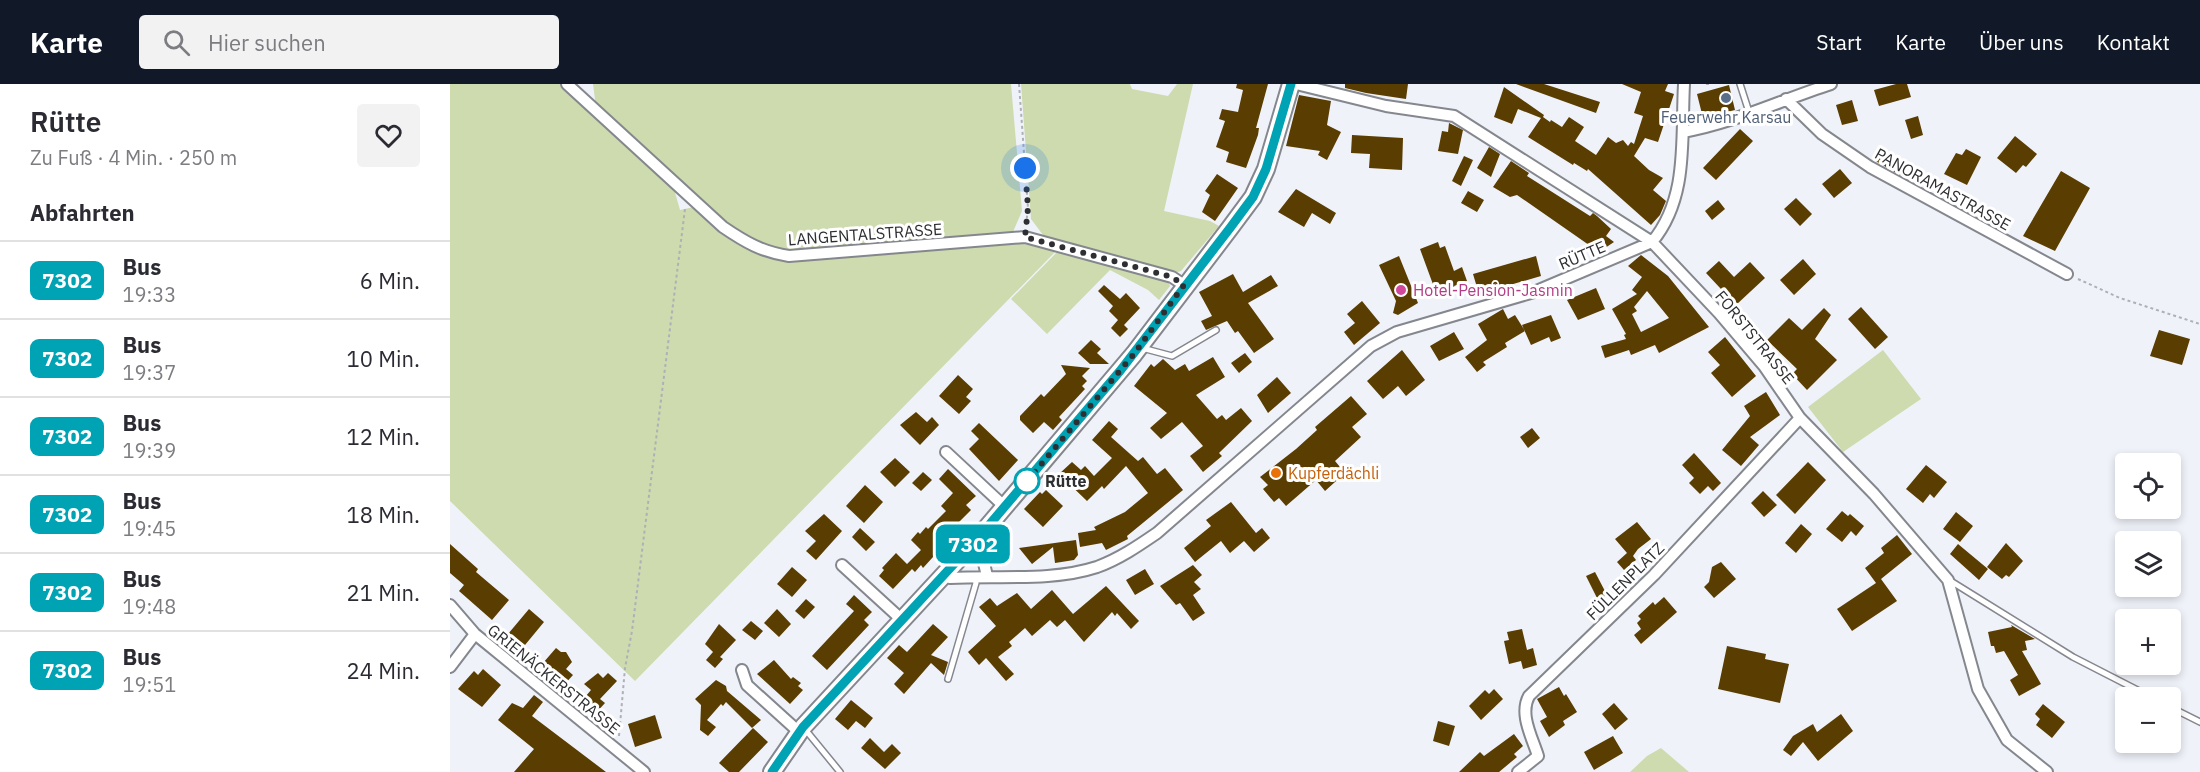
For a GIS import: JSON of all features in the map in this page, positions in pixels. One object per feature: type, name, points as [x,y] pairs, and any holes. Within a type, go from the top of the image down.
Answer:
[{"type":"street","name":"LANGENTALSTRASSE","points":[[567,84],[723,227],[748,245],[766,252],[789,256],[1025,237],[1172,277],[1184,285]]},
{"type":"street","points":[[578,94],[586,84]]},
{"type":"street","points":[[772,772],[801,729],[978,538],[1139,347],[1253,197],[1278,137],[1291,84]]},
{"type":"street","name":"FORSTSTRASSE","points":[[1296,84],[1386,106],[1454,116],[1652,242],[1719,313],[1764,366],[1800,418],[1874,494],[1948,580],[1978,689],[2007,740],[2047,772]]},
{"type":"street","points":[[1652,242],[1665,226],[1674,207],[1683,132],[1684,84]]},
{"type":"street","points":[[1683,132],[1719,126],[1749,112],[1831,84]]},
{"type":"street","name":"PANORAMASTRASSE","points":[[1786,99],[1822,134],[1870,167],[2067,274]]},
{"type":"street","name":"RÜTTE","points":[[944,575],[950,578],[1049,576],[1078,572],[1118,559],[1158,533],[1371,345],[1397,332],[1534,292],[1652,242]]},
{"type":"street","name":"FÜLLENPLATZ","points":[[1518,772],[1538,756],[1525,714],[1524,706],[1529,696],[1654,575],[1800,418]]},
{"type":"street","points":[[946,452],[1005,507]]},
{"type":"street","points":[[978,538],[987,576]]},
{"type":"street","points":[[842,565],[901,619]]},
{"type":"street","name":"GRIENÄCKERSTRASSE","points":[[450,605],[475,634],[644,772]]},
{"type":"street","points":[[450,667],[475,634]]},
{"type":"street","points":[[742,670],[747,685],[801,729]]},
{"type":"lane","points":[[1740,84],[1749,112]]},
{"type":"lane","points":[[1139,347],[1172,356],[1216,330]]},
{"type":"lane","points":[[948,680],[976,583],[975,577]]},
{"type":"lane","points":[[1948,580],[2073,657],[2132,687]]},
{"type":"lane","points":[[2181,712],[2200,722]]},
{"type":"lane","points":[[801,729],[840,772]]},
{"type":"path","points":[[1019,84],[1028,208],[1025,237]]},
{"type":"path","points":[[617,751],[620,744],[618,729],[625,668],[632,631],[685,208]]},
{"type":"path","points":[[2067,274],[2120,298],[2200,324]]},
{"type":"green space","points":[[450,84],[560,84],[674,189],[680,210],[694,207],[739,242],[771,256],[1016,243],[1058,249],[635,681],[450,501]]},
{"type":"green space","points":[[593,84],[1011,84],[1022,211],[1013,232],[801,251],[762,245],[735,232],[596,107]]},
{"type":"green space","points":[[1021,84],[1130,84],[1132,89],[1168,96],[1177,84],[1193,84],[1164,211],[1210,221],[1219,226],[1181,271],[1175,273],[1046,239],[1031,219]]},
{"type":"green space","points":[[1059,250],[1168,280],[1170,286],[1159,300],[1148,290],[1110,270],[1047,334],[1011,299]]},
{"type":"green space","points":[[1883,350],[1921,399],[1843,452],[1808,407]]},
{"type":"green space","points":[[1661,748],[1689,772],[1630,772],[1647,756]]},
{"type":"building","points":[[1237,84],[1268,84],[1256,128],[1259,128],[1258,135],[1246,168],[1226,162],[1229,152],[1216,147],[1225,121],[1219,119],[1222,109],[1238,112],[1243,90],[1236,88]]},
{"type":"building","points":[[1345,84],[1408,84],[1406,99],[1345,88]]},
{"type":"building","points":[[1516,84],[1544,84],[1600,102],[1596,113]]},
{"type":"building","points":[[1622,84],[1668,84],[1665,91],[1674,94],[1658,142],[1645,138],[1634,156],[1649,170],[1663,178],[1653,190],[1666,201],[1660,215],[1651,225],[1588,169],[1587,171],[1574,163],[1573,165],[1528,137],[1541,118],[1518,109],[1512,124],[1494,117],[1504,87],[1544,115],[1543,117],[1550,122],[1551,120],[1562,127],[1569,117],[1584,127],[1575,141],[1596,155],[1608,137],[1616,143],[1623,140],[1628,146],[1631,142],[1634,144],[1643,116],[1634,113],[1641,92]]},
{"type":"building","points":[[1896,84],[1907,84],[1911,97],[1879,106],[1874,90]]},
{"type":"building","points":[[1729,85],[1735,110],[1703,118],[1697,94]]},
{"type":"building","points":[[1299,95],[1331,101],[1327,125],[1341,132],[1327,160],[1318,155],[1320,151],[1286,146]]},
{"type":"building","points":[[1852,100],[1858,121],[1842,125],[1836,105]]},
{"type":"building","points":[[1918,116],[1923,135],[1911,139],[1905,120]]},
{"type":"building","points":[[1449,123],[1463,130],[1458,154],[1438,151],[1442,131],[1448,132]]},
{"type":"building","points":[[1740,129],[1753,141],[1716,180],[1703,168]]},
{"type":"building","points":[[1352,135],[1403,138],[1402,170],[1369,168],[1370,154],[1351,153]]},
{"type":"building","points":[[2015,136],[2037,154],[2026,167],[2023,165],[2016,173],[1997,158]]},
{"type":"building","points":[[1489,147],[1500,154],[1491,177],[1477,168]]},
{"type":"building","points":[[1966,149],[1981,157],[1967,185],[1944,174],[1956,153],[1962,155]]},
{"type":"building","points":[[1876,151],[1904,166],[1900,175],[1872,159]]},
{"type":"building","points":[[1464,156],[1473,160],[1461,186],[1452,181]]},
{"type":"building","points":[[1511,161],[1529,173],[1527,176],[1590,216],[1593,213],[1597,216],[1611,229],[1606,236],[1614,242],[1599,252],[1517,195],[1510,197],[1493,187]]},
{"type":"building","points":[[1840,169],[1852,183],[1834,198],[1822,184]]},
{"type":"building","points":[[2061,171],[2090,188],[2055,251],[2023,236]]},
{"type":"building","points":[[1217,174],[1238,188],[1215,221],[1202,212],[1210,195],[1205,191]]},
{"type":"building","points":[[1296,189],[1336,213],[1330,224],[1312,213],[1304,227],[1278,212]]},
{"type":"building","points":[[1468,191],[1484,200],[1477,212],[1461,203]]},
{"type":"building","points":[[1796,198],[1812,214],[1800,226],[1784,209]]},
{"type":"building","points":[[1718,200],[1725,209],[1712,220],[1705,211]]},
{"type":"building","points":[[1438,242],[1440,248],[1445,246],[1454,271],[1462,267],[1467,281],[1454,286],[1456,291],[1438,298],[1420,249]]},
{"type":"building","points":[[1641,255],[1668,276],[1709,327],[1659,353],[1655,345],[1631,355],[1629,350],[1605,358],[1601,346],[1626,339],[1624,335],[1626,334],[1612,309],[1637,294],[1632,290],[1642,277],[1628,266]],"holes":[[[1647,291],[1669,318],[1641,332],[1632,314],[1637,311],[1634,307]]]},
{"type":"building","points":[[1399,256],[1418,303],[1398,315],[1393,313],[1396,301],[1379,265]]},
{"type":"building","points":[[1536,256],[1541,276],[1486,292],[1485,288],[1479,290],[1473,274]]},
{"type":"building","points":[[1803,259],[1816,274],[1794,295],[1780,280]]},
{"type":"building","points":[[1719,261],[1734,277],[1750,262],[1765,278],[1736,305],[1706,273]]},
{"type":"building","points":[[1233,274],[1243,292],[1271,275],[1278,286],[1248,303],[1274,339],[1254,353],[1238,331],[1235,333],[1227,321],[1206,330],[1201,321],[1212,316],[1199,292]]},
{"type":"building","points":[[1104,285],[1120,299],[1126,293],[1140,308],[1124,325],[1128,329],[1120,337],[1111,328],[1118,320],[1109,311],[1113,306],[1098,291]]},
{"type":"building","points":[[1596,288],[1605,309],[1578,320],[1567,300]]},
{"type":"building","points":[[1362,301],[1380,323],[1354,345],[1344,332],[1355,323],[1347,314]]},
{"type":"building","points":[[1861,307],[1888,337],[1875,349],[1848,319]]},
{"type":"building","points":[[1824,308],[1831,315],[1815,339],[1837,360],[1807,390],[1792,374],[1797,369],[1767,340],[1789,318],[1802,330]]},
{"type":"building","points":[[1503,309],[1508,319],[1515,315],[1525,331],[1505,343],[1507,347],[1483,362],[1486,365],[1477,372],[1465,357],[1487,340],[1478,324]]},
{"type":"building","points":[[1551,315],[1561,338],[1551,342],[1549,337],[1531,345],[1522,325]]},
{"type":"building","points":[[2159,330],[2190,339],[2182,365],[2150,356]]},
{"type":"building","points":[[1454,332],[1464,349],[1439,361],[1430,346]]},
{"type":"building","points":[[1725,337],[1756,376],[1732,397],[1711,373],[1720,365],[1708,352]]},
{"type":"building","points":[[1091,340],[1101,349],[1097,353],[1109,364],[1090,364],[1078,353]]},
{"type":"building","points":[[1402,350],[1425,380],[1406,396],[1398,386],[1383,399],[1367,381]]},
{"type":"building","points":[[1245,353],[1252,362],[1239,373],[1231,363]]},
{"type":"building","points":[[1213,357],[1225,377],[1196,395],[1217,419],[1222,415],[1226,420],[1241,408],[1252,421],[1219,453],[1222,456],[1203,472],[1190,456],[1203,446],[1182,422],[1161,439],[1150,428],[1167,413],[1134,386],[1151,364],[1154,367],[1163,359],[1175,370],[1185,364],[1189,371]]},
{"type":"building","points":[[1061,365],[1090,368],[1082,376],[1087,381],[1082,386],[1085,389],[1059,417],[1062,420],[1053,430],[1044,422],[1033,433],[1020,420],[1020,416],[1041,394],[1044,397],[1066,374]]},
{"type":"building","points":[[958,375],[973,389],[966,397],[971,401],[959,414],[939,396]]},
{"type":"building","points":[[1277,377],[1291,393],[1268,413],[1257,395]]},
{"type":"building","points":[[1766,392],[1780,415],[1750,437],[1759,445],[1741,466],[1722,450],[1750,416],[1744,406]]},
{"type":"building","points":[[1351,396],[1367,414],[1352,427],[1361,437],[1335,461],[1345,473],[1325,491],[1316,480],[1286,506],[1279,498],[1274,502],[1263,489],[1268,485],[1260,477],[1296,449],[1317,430],[1315,427]]},
{"type":"building","points":[[916,412],[927,422],[932,417],[939,425],[920,445],[900,425]]},
{"type":"building","points":[[1109,421],[1118,429],[1111,437],[1138,461],[1143,457],[1157,474],[1165,468],[1183,490],[1127,536],[1128,539],[1106,550],[1102,543],[1080,547],[1078,533],[1096,530],[1094,527],[1125,512],[1148,493],[1126,466],[1104,489],[1102,486],[1087,501],[1059,474],[1072,462],[1081,470],[1085,466],[1094,476],[1112,458],[1092,440]]},
{"type":"building","points":[[979,423],[1018,460],[999,481],[969,449],[979,439],[971,431]]},
{"type":"building","points":[[1532,428],[1540,438],[1528,448],[1520,437]]},
{"type":"building","points":[[1694,453],[1721,483],[1713,491],[1708,486],[1700,494],[1689,483],[1694,478],[1682,465]]},
{"type":"building","points":[[895,458],[910,472],[895,487],[880,472]]},
{"type":"building","points":[[1808,462],[1826,480],[1795,514],[1776,495]]},
{"type":"building","points":[[1926,465],[1947,482],[1934,498],[1930,494],[1923,503],[1906,489]]},
{"type":"building","points":[[948,469],[976,496],[966,505],[971,510],[959,522],[962,525],[923,568],[921,565],[915,572],[912,569],[893,589],[879,576],[884,570],[882,568],[896,553],[907,564],[921,550],[911,540],[918,532],[920,534],[926,527],[928,529],[946,511],[941,506],[953,493],[939,479]]},
{"type":"building","points":[[923,472],[932,480],[921,491],[912,483]]},
{"type":"building","points":[[865,485],[883,502],[864,523],[846,506]]},
{"type":"building","points":[[1046,490],[1063,506],[1043,527],[1024,509],[1040,492],[1042,494]]},
{"type":"building","points":[[1763,491],[1777,505],[1764,517],[1751,503]]},
{"type":"building","points":[[1231,502],[1256,533],[1262,528],[1270,538],[1254,552],[1244,541],[1230,553],[1221,541],[1195,562],[1184,548],[1211,526],[1206,520]]},
{"type":"building","points":[[1842,511],[1848,516],[1850,514],[1864,526],[1856,536],[1851,531],[1842,542],[1826,529]]},
{"type":"building","points":[[1956,512],[1973,526],[1960,542],[1943,529]]},
{"type":"building","points":[[824,514],[842,531],[816,560],[806,551],[816,541],[805,531]]},
{"type":"building","points":[[1637,522],[1651,539],[1638,549],[1633,556],[1636,560],[1624,570],[1617,562],[1627,553],[1615,539]]},
{"type":"building","points":[[1801,524],[1812,534],[1796,553],[1785,543]]},
{"type":"building","points":[[860,528],[875,542],[866,551],[852,537]]},
{"type":"building","points":[[1897,535],[1912,554],[1881,579],[1897,601],[1852,631],[1837,609],[1876,583],[1865,568],[1884,553],[1881,548]]},
{"type":"building","points":[[1076,540],[1078,555],[1074,560],[1055,563],[1053,547],[1032,564],[1019,548]]},
{"type":"building","points":[[2006,543],[2023,561],[2009,577],[2006,575],[2002,579],[1987,567]]},
{"type":"building","points":[[450,544],[478,569],[476,572],[509,600],[492,620],[459,591],[464,585],[450,573]]},
{"type":"building","points":[[1958,544],[1988,569],[1979,580],[1950,554]]},
{"type":"building","points":[[1721,562],[1736,579],[1714,598],[1704,587],[1709,582],[1712,567]]},
{"type":"building","points":[[1193,565],[1202,575],[1194,582],[1201,589],[1193,595],[1205,613],[1193,621],[1180,603],[1176,605],[1160,586]]},
{"type":"building","points":[[792,567],[807,580],[792,597],[777,584]]},
{"type":"building","points":[[1145,569],[1154,584],[1135,595],[1126,580]]},
{"type":"building","points":[[1595,572],[1607,595],[1598,600],[1586,576]]},
{"type":"building","points":[[1106,586],[1139,621],[1131,629],[1117,613],[1115,616],[1112,612],[1084,642],[1065,620],[1057,627],[1050,620],[1032,636],[1025,628],[1009,642],[1012,646],[998,657],[1014,674],[1006,681],[986,658],[979,665],[968,652],[996,626],[979,607],[990,598],[997,606],[1017,593],[1031,609],[1052,590],[1073,614]]},
{"type":"building","points":[[854,595],[872,612],[864,620],[869,625],[827,670],[812,656],[854,611],[846,604]]},
{"type":"building","points":[[1664,597],[1677,612],[1641,644],[1634,635],[1641,629],[1637,623],[1641,619],[1638,616],[1653,602],[1655,605]]},
{"type":"building","points":[[806,599],[815,607],[804,619],[795,611]]},
{"type":"building","points":[[529,609],[544,622],[525,645],[508,634]]},
{"type":"building","points":[[777,609],[791,624],[779,637],[764,623]]},
{"type":"building","points":[[751,621],[763,631],[755,640],[742,630]]},
{"type":"building","points":[[719,624],[736,640],[720,657],[723,659],[715,668],[706,660],[713,652],[705,644]]},
{"type":"building","points":[[933,624],[948,637],[931,655],[948,662],[944,675],[931,663],[904,694],[894,684],[904,673],[887,658],[899,645],[907,652]]},
{"type":"building","points":[[2011,625],[2035,639],[2025,641],[2027,650],[2022,651],[2041,684],[2019,696],[2010,680],[2018,675],[2004,651],[1996,653],[1994,646],[1991,646],[1988,632],[2012,627]]},
{"type":"building","points":[[1522,629],[1527,650],[1533,648],[1537,665],[1523,669],[1521,661],[1509,664],[1504,641],[1509,640],[1507,632]]},
{"type":"building","points":[[1727,646],[1766,654],[1765,659],[1789,664],[1780,703],[1718,689]]},
{"type":"building","points":[[556,648],[561,652],[566,652],[572,662],[566,669],[573,675],[564,685],[543,663]]},
{"type":"building","points":[[774,660],[791,679],[793,677],[801,683],[798,686],[803,690],[790,704],[757,674]]},
{"type":"building","points":[[483,669],[501,685],[482,707],[458,689],[474,671],[478,675]]},
{"type":"building","points":[[598,673],[603,678],[608,673],[617,681],[600,699],[605,703],[594,715],[580,703],[591,690],[584,684]]},
{"type":"building","points":[[716,680],[726,686],[727,691],[761,720],[752,728],[726,702],[723,706],[721,704],[707,720],[716,727],[708,736],[700,730],[701,705],[695,699]]},
{"type":"building","points":[[1559,687],[1577,712],[1563,721],[1565,725],[1549,737],[1540,721],[1547,717],[1537,699]]},
{"type":"building","points":[[1494,689],[1503,699],[1481,720],[1469,706],[1485,690],[1489,694]]},
{"type":"building","points":[[534,695],[543,702],[532,716],[606,772],[514,772],[534,749],[498,720],[512,703],[523,708]]},
{"type":"building","points":[[851,700],[873,718],[865,728],[856,721],[848,730],[835,719]]},
{"type":"building","points":[[1614,703],[1628,719],[1615,730],[1602,714]]},
{"type":"building","points":[[2043,704],[2065,722],[2052,738],[2036,725],[2040,719],[2035,714]]},
{"type":"building","points":[[1841,714],[1853,731],[1818,761],[1803,742],[1791,756],[1783,750],[1793,736],[1813,724],[1817,732]]},
{"type":"building","points":[[655,715],[662,738],[635,747],[628,724]]},
{"type":"building","points":[[1438,721],[1455,726],[1449,746],[1433,741]]},
{"type":"building","points":[[753,728],[768,742],[739,772],[729,772],[719,763]]},
{"type":"building","points":[[1514,734],[1523,746],[1514,754],[1517,757],[1499,772],[1459,772],[1480,752],[1484,756]]},
{"type":"building","points":[[1613,736],[1623,753],[1594,770],[1584,752]]},
{"type":"building","points":[[870,738],[884,752],[892,744],[901,753],[885,769],[861,748]]},
{"type":"bus line","name":"7302","points":[[772,772],[803,727],[978,538],[1120,371],[1230,228],[1253,197],[1266,169],[1278,137],[1291,84]]},
{"type":"place","name":"Feuerwehr Karsau","points":[[1726,98]]},
{"type":"place","name":"Hotel-Pension-Jasmin","points":[[1401,290]]},
{"type":"place","name":"Kupferdächli","points":[[1276,473]]},
{"type":"place","name":"Rütte","points":[[1027,481]]},
{"type":"route","points":[[1025,168],[1028,208],[1025,237],[1172,277],[1184,285],[1134,354],[1027,481]]}]
